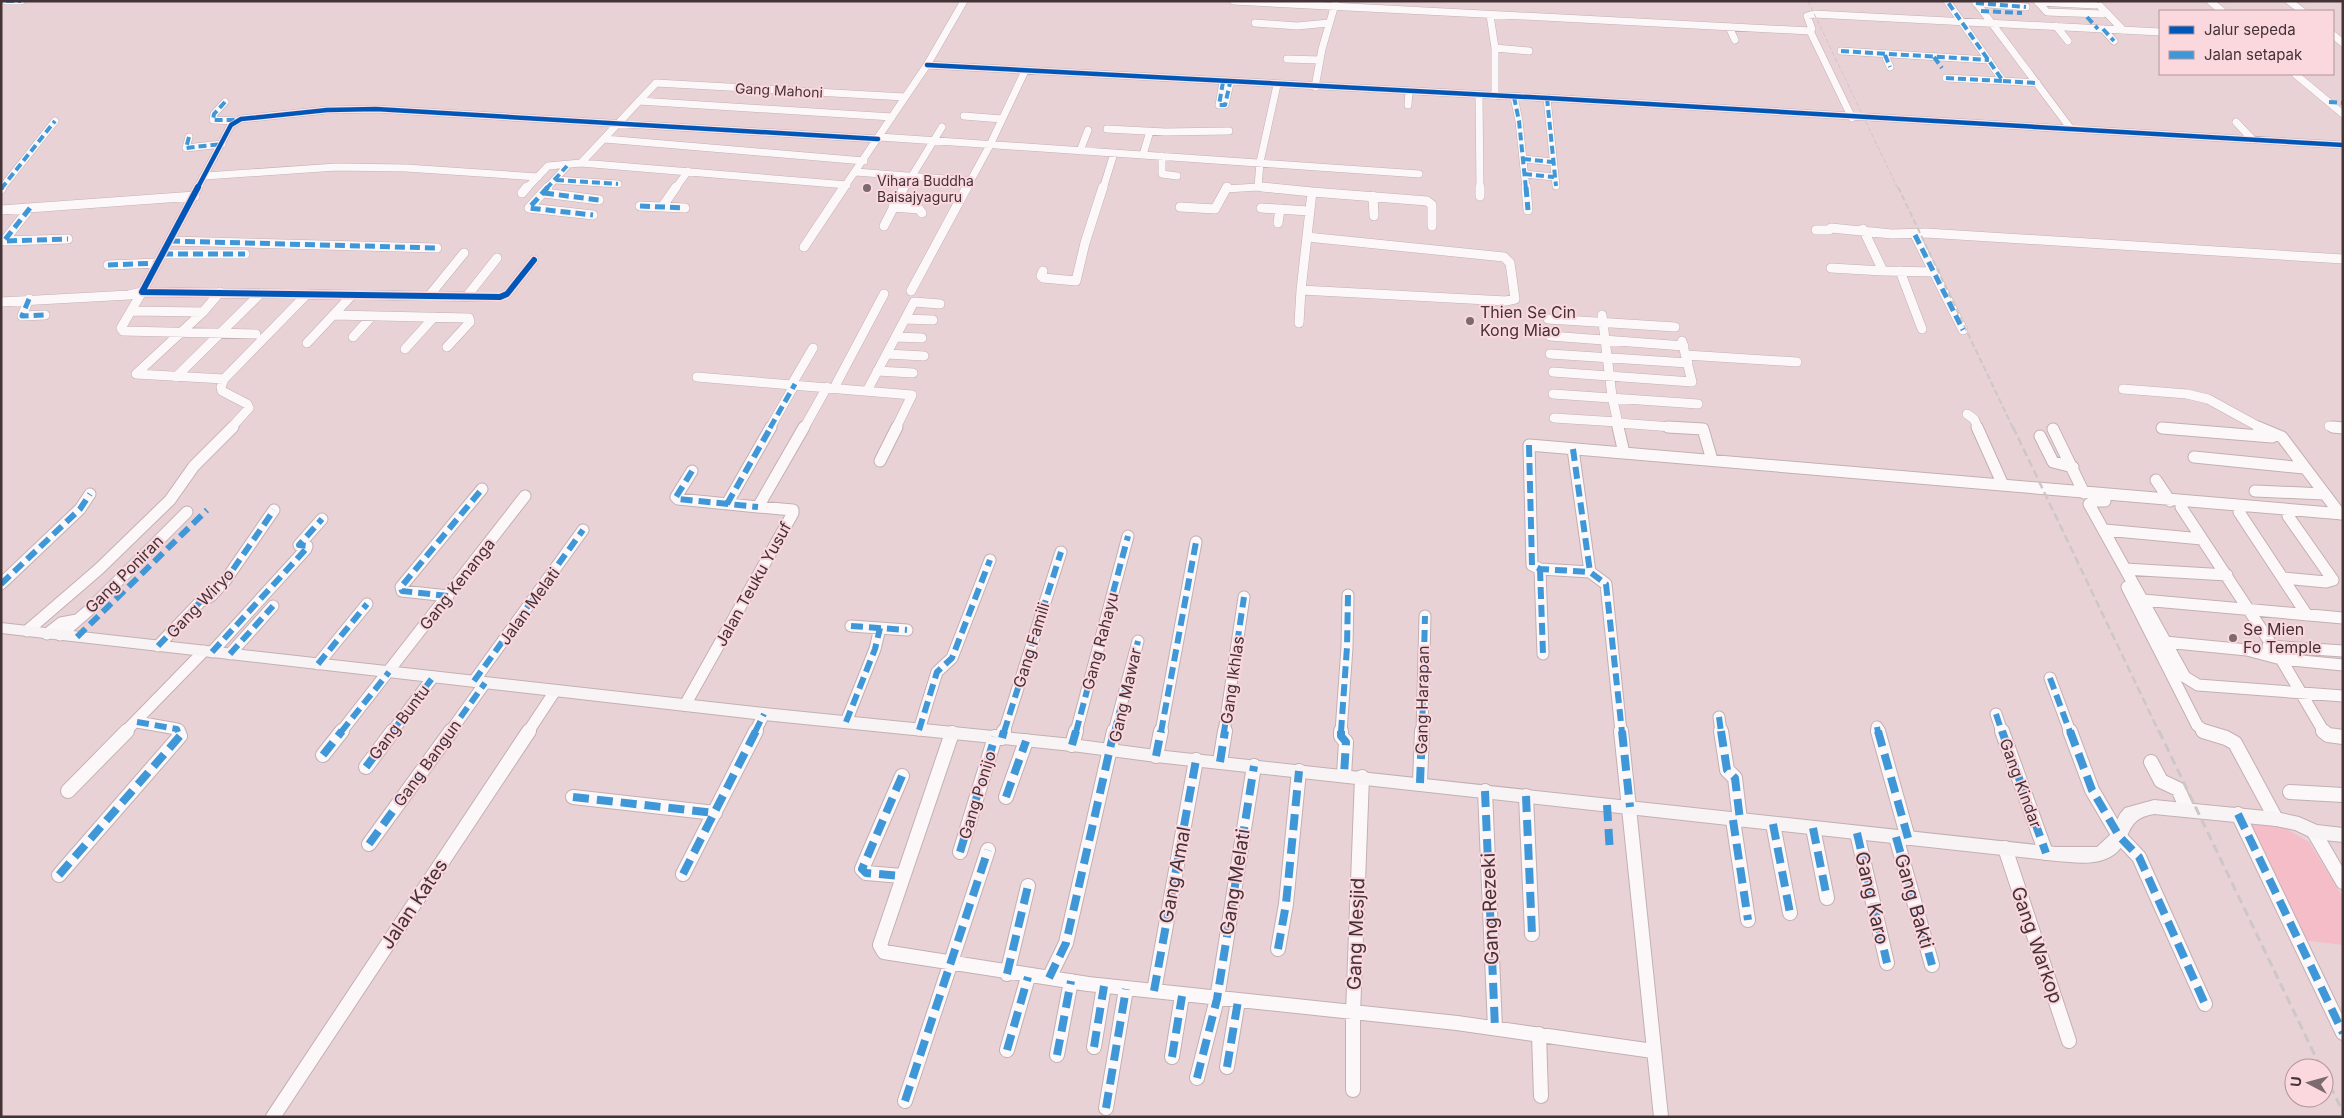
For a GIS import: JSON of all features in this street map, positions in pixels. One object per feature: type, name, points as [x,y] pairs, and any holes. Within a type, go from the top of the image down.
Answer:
[{"type":"main road","points":[[1,628],[764,714],[1072,745],[1156,756],[1420,783],[1737,820],[2046,853],[2085,855],[2102,852],[2113,844],[2119,836],[2128,814],[2142,808],[2187,809],[2276,819],[2299,824],[2314,832],[2343,835]]},
{"type":"street","points":[[6,1],[21,1]]},
{"type":"street","points":[[804,247],[864,161],[927,65],[964,1]]},
{"type":"street","points":[[1234,1],[1335,4],[1490,16],[1810,32]]},
{"type":"street","points":[[1946,1],[2003,81]]},
{"type":"street","points":[[2210,1],[2221,10]]},
{"type":"street","points":[[2289,1],[2301,10]]},
{"type":"street","points":[[1975,2],[2026,10],[1981,11]]},
{"type":"street","points":[[1975,2],[2071,129]]},
{"type":"street","points":[[2038,2],[2048,12],[2102,14],[2094,3]]},
{"type":"street","points":[[2038,2],[2094,3],[2123,30]]},
{"type":"street","points":[[1315,87],[1335,4]]},
{"type":"street","points":[[1852,118],[1810,32],[1812,29],[1806,16],[1814,14],[2159,32]]},
{"type":"street","points":[[1490,16],[1495,48],[1495,96]]},
{"type":"street","points":[[2087,17],[2114,41]]},
{"type":"street","points":[[1255,22],[1297,26],[1329,23]]},
{"type":"street","points":[[2056,26],[2068,41]]},
{"type":"street","points":[[1730,27],[1735,40]]},
{"type":"street","points":[[1995,30],[2033,32]]},
{"type":"street","points":[[2334,32],[2343,43]]},
{"type":"street","points":[[1495,48],[1529,51]]},
{"type":"street","points":[[1841,51],[1989,60]]},
{"type":"street","points":[[1885,55],[1890,67]]},
{"type":"street","points":[[1934,57],[1942,68]]},
{"type":"street","points":[[1287,60],[1320,60]]},
{"type":"street","points":[[927,65],[1196,84],[1226,82],[1548,98],[1852,118],[2343,145]]},
{"type":"street","points":[[911,291],[990,145],[1025,71]]},
{"type":"street","points":[[2296,75],[2343,114]]},
{"type":"street","points":[[1946,78],[2037,83]]},
{"type":"street","name":"Gang Mahoni","points":[[639,101],[653,84],[905,97]]},
{"type":"street","points":[[1258,187],[1260,162],[1278,85]]},
{"type":"street","points":[[1408,105],[1410,91]]},
{"type":"street","points":[[1479,96],[1480,196]]},
{"type":"street","points":[[1514,97],[1519,122],[1528,210]]},
{"type":"street","points":[[1548,98],[1552,162],[1556,186]]},
{"type":"street","points":[[581,163],[639,101],[892,117]]},
{"type":"street","points":[[224,102],[214,114],[213,120],[236,121],[365,108],[932,141],[1419,174]]},
{"type":"street","points":[[2328,102],[2343,103]]},
{"type":"street","points":[[964,116],[1002,120]]},
{"type":"street","points":[[1,189],[55,121]]},
{"type":"street","points":[[236,121],[231,125],[133,311],[121,328],[123,331],[256,334]]},
{"type":"street","points":[[2236,122],[2253,140]]},
{"type":"street","points":[[884,226],[910,177],[942,127]]},
{"type":"street","points":[[1107,128],[1150,131],[1229,131]]},
{"type":"street","points":[[1080,151],[1088,130]]},
{"type":"street","points":[[1143,155],[1150,131]]},
{"type":"street","points":[[189,137],[186,148],[222,144]]},
{"type":"street","points":[[605,139],[864,161]]},
{"type":"street","points":[[1043,272],[1043,278],[1076,281],[1085,244],[1114,153]]},
{"type":"street","points":[[1162,156],[1162,174],[1177,176]]},
{"type":"street","points":[[1523,159],[1552,162]]},
{"type":"street","points":[[522,193],[548,166],[567,166],[581,163],[847,185]]},
{"type":"street","points":[[567,166],[529,208],[593,215]]},
{"type":"street","points":[[205,176],[336,167],[406,168],[538,177]]},
{"type":"street","points":[[662,207],[688,171]]},
{"type":"street","points":[[856,172],[971,181]]},
{"type":"street","points":[[1524,174],[1554,177]]},
{"type":"street","points":[[556,180],[618,184]]},
{"type":"street","points":[[1180,207],[1215,210],[1228,187],[1258,187],[1430,202],[1432,205],[1432,226]]},
{"type":"street","points":[[1299,323],[1312,192]]},
{"type":"street","points":[[544,193],[599,200]]},
{"type":"street","points":[[1,210],[195,196]]},
{"type":"street","points":[[1373,196],[1374,216]]},
{"type":"street","points":[[640,206],[686,208]]},
{"type":"street","points":[[893,207],[919,209],[922,213]]},
{"type":"street","points":[[30,208],[4,241],[68,239]]},
{"type":"street","points":[[1261,208],[1309,211]]},
{"type":"street","points":[[1278,223],[1280,209]]},
{"type":"street","points":[[1816,230],[1829,230],[1831,228],[1863,229],[1915,235],[1926,233],[2000,237],[2343,259]]},
{"type":"street","points":[[1863,229],[1883,271]]},
{"type":"street","points":[[1915,235],[1936,272],[1963,330]]},
{"type":"street","points":[[1301,290],[1506,301],[1514,300],[1515,296],[1510,263],[1504,257],[1306,238]]},
{"type":"street","points":[[170,241],[437,248]]},
{"type":"street","points":[[429,296],[464,253]]},
{"type":"street","points":[[163,254],[245,254]]},
{"type":"street","points":[[405,349],[497,258]]},
{"type":"street","points":[[334,315],[372,316],[449,306],[497,297],[507,294],[534,260]]},
{"type":"street","points":[[108,265],[158,263]]},
{"type":"street","points":[[1831,268],[1936,272]]},
{"type":"street","points":[[1900,271],[1922,330]]},
{"type":"street","points":[[1,302],[129,295],[142,292],[429,296],[470,319],[447,347]]},
{"type":"street","points":[[220,292],[203,312],[179,332],[136,374],[138,376],[224,379]]},
{"type":"street","points":[[176,377],[261,293]]},
{"type":"street","points":[[27,631],[94,574],[170,500],[194,466],[245,414],[249,408],[247,404],[222,391],[221,387],[224,379],[307,294]]},
{"type":"street","name":"Jalan Teuku Yusuf","points":[[685,705],[793,513],[793,510],[788,508],[758,507],[884,294]]},
{"type":"street","points":[[307,343],[352,295]]},
{"type":"street","points":[[29,299],[22,316],[45,315]]},
{"type":"street","points":[[867,391],[914,302],[940,304]]},
{"type":"street","points":[[133,311],[203,312]]},
{"type":"street","points":[[353,337],[372,316]]},
{"type":"street","points":[[905,318],[933,320]]},
{"type":"street","points":[[1548,319],[1602,319],[1676,327]]},
{"type":"street","points":[[1602,319],[1612,398],[1624,453]]},
{"type":"street","points":[[896,336],[922,338]]},
{"type":"street","points":[[1550,336],[1605,340],[1685,351],[1797,362]]},
{"type":"street","points":[[727,504],[813,348]]},
{"type":"street","points":[[1550,354],[1607,358],[1685,351]]},
{"type":"street","points":[[1553,372],[1692,382],[1685,351]]},
{"type":"street","points":[[886,354],[924,356]]},
{"type":"street","points":[[877,371],[913,373]]},
{"type":"street","points":[[697,377],[912,395],[880,461]]},
{"type":"street","points":[[2123,389],[2187,394],[2208,399],[2222,405],[2252,424],[2282,437],[2342,516]]},
{"type":"street","points":[[1553,394],[1698,404]]},
{"type":"street","points":[[1967,414],[1974,419],[2003,485]]},
{"type":"street","points":[[1554,418],[1703,429],[1712,460]]},
{"type":"street","points":[[2329,426],[2343,428]]},
{"type":"street","points":[[2162,428],[2282,437]]},
{"type":"street","points":[[2053,429],[2073,467],[2081,493],[2197,726],[2204,733],[2229,738],[2236,743],[2276,819]]},
{"type":"street","points":[[2040,436],[2053,462],[2073,467]]},
{"type":"street","points":[[1661,1117],[1606,584],[1602,579],[1590,572],[1540,569],[1534,567],[1531,562],[1529,445],[2342,516]]},
{"type":"street","points":[[1573,449],[1590,572]]},
{"type":"street","points":[[2194,457],[2304,468]]},
{"type":"street","points":[[692,471],[677,499],[758,507]]},
{"type":"street","points":[[2156,480],[2170,501]]},
{"type":"street","points":[[448,596],[402,592],[401,587],[482,489]]},
{"type":"street","points":[[2255,491],[2324,494]]},
{"type":"street","points":[[1,584],[80,508],[90,494]]},
{"type":"street","name":"Gang Kenanga","points":[[323,755],[525,496]]},
{"type":"street","points":[[2342,516],[2288,516],[2092,501],[2090,504],[2165,642],[2185,676],[2192,682],[2343,696]]},
{"type":"street","points":[[2181,507],[2281,659],[2325,734],[2343,737]]},
{"type":"street","name":"Gang Wiryo","points":[[158,646],[200,602],[211,596],[225,581],[249,549],[274,510]]},
{"type":"street","name":"Gang Poniran","points":[[54,634],[78,619],[187,512]]},
{"type":"street","points":[[2239,512],[2307,615]]},
{"type":"street","points":[[2283,578],[2326,582],[2333,580],[2288,516]]},
{"type":"street","points":[[68,791],[208,652],[306,549],[307,546],[299,544],[322,520]]},
{"type":"street","name":"Jalan Melati","points":[[480,682],[583,530]]},
{"type":"street","points":[[2105,530],[2202,539]]},
{"type":"street","name":"Gang Rahayu","points":[[1072,745],[1128,536]]},
{"type":"street","points":[[1156,756],[1196,542]]},
{"type":"street","name":"Gang Famili","points":[[998,738],[1061,552]]},
{"type":"street","points":[[919,730],[937,672],[954,653],[990,560]]},
{"type":"street","points":[[1540,569],[1543,654]]},
{"type":"street","points":[[2126,569],[2227,575]]},
{"type":"street","points":[[1344,775],[1346,742],[1341,736],[1341,708],[1347,648],[1348,595]]},
{"type":"street","name":"Gang Ikhlas","points":[[1220,762],[1244,597]]},
{"type":"street","points":[[2143,600],[2343,618]]},
{"type":"street","points":[[318,664],[367,604]]},
{"type":"street","points":[[230,654],[273,606]]},
{"type":"street","name":"Gang Harapan","points":[[1420,783],[1425,616]]},
{"type":"street","points":[[851,626],[907,630]]},
{"type":"street","points":[[846,722],[875,649],[880,628]]},
{"type":"street","name":"Gang Mawar","points":[[1049,978],[1066,943],[1112,750],[1120,704],[1138,641]]},
{"type":"street","points":[[2165,642],[2247,650],[2281,659],[2343,665]]},
{"type":"street","points":[[2247,650],[2272,645],[2343,651]]},
{"type":"street","name":"Gang Buntu","points":[[366,767],[433,677]]},
{"type":"street","points":[[2050,678],[2092,790],[2119,836],[2139,857],[2205,1004]]},
{"type":"street","name":"Gang Bangun","points":[[369,844],[480,682]]},
{"type":"street","name":"Jalan Kates","points":[[273,1117],[556,690]]},
{"type":"street","points":[[683,874],[764,714]]},
{"type":"street","name":"Gang Kindar","points":[[1996,714],[2046,853]]},
{"type":"street","points":[[1719,717],[1727,770],[1735,778],[1737,820],[1748,920]]},
{"type":"street","points":[[59,875],[180,736],[177,729],[137,722]]},
{"type":"street","name":"Gang Bakti","points":[[1877,727],[1932,965]]},
{"type":"street","points":[[952,733],[902,876],[880,945],[881,950],[948,964],[1028,977],[1049,978],[1182,996],[1495,1028],[1653,1051]]},
{"type":"street","name":"Gang Ponijo","points":[[960,852],[998,738]]},
{"type":"street","points":[[1006,797],[1026,741]]},
{"type":"street","name":"Gang Amal","points":[[1154,991],[1196,760]]},
{"type":"street","points":[[2151,762],[2161,781],[2178,788],[2187,809]]},
{"type":"street","name":"Gang Melati","points":[[1197,1078],[1217,999],[1254,766]]},
{"type":"street","points":[[1278,949],[1286,904],[1299,771]]},
{"type":"street","points":[[902,776],[862,870],[866,873],[902,876]]},
{"type":"street","name":"Gang Mesjid","points":[[1353,1090],[1353,1012],[1362,777]]},
{"type":"street","name":"Gang Rezeki","points":[[1485,791],[1495,1028]]},
{"type":"street","points":[[2290,792],[2343,795]]},
{"type":"street","points":[[1526,796],[1532,934]]},
{"type":"street","points":[[573,797],[715,813]]},
{"type":"street","points":[[2238,814],[2343,1033]]},
{"type":"street","points":[[1773,824],[1790,913]]},
{"type":"street","points":[[1813,828],[1828,898]]},
{"type":"street","points":[[2314,832],[2343,882]]},
{"type":"street","name":"Gang Karo","points":[[1857,833],[1886,962]]},
{"type":"street","name":"Gang Warkop","points":[[2004,848],[2069,1041]]},
{"type":"street","points":[[904,1101],[948,964],[988,850]]},
{"type":"street","points":[[1007,974],[1028,886]]},
{"type":"street","points":[[1007,1050],[1028,977]]},
{"type":"street","points":[[1057,1055],[1071,981]]},
{"type":"street","points":[[1094,1048],[1104,986]]},
{"type":"street","points":[[1106,1108],[1126,989]]},
{"type":"street","points":[[1172,1057],[1182,996]]},
{"type":"street","points":[[1228,1067],[1238,1001]]},
{"type":"street","points":[[1539,1034],[1541,1096]]},
{"type":"shaded area","points":[[2247,823],[2281,826],[2309,842],[2343,897],[2343,945],[2301,940]]},
{"type":"railway","points":[[1808,1],[1898,189]]},
{"type":"railway","points":[[1898,187],[2013,428]]},
{"type":"railway","points":[[2013,427],[2159,732]]},
{"type":"railway","points":[[2159,731],[2316,1058]]},
{"type":"railway","points":[[2334,1094],[2343,1112]]},
{"type":"marked path","points":[[6,1],[21,1]]},
{"type":"marked path","points":[[1946,78],[2003,81],[1947,1]]},
{"type":"marked path","points":[[1976,3],[2026,7]]},
{"type":"marked path","points":[[1981,11],[2022,13]]},
{"type":"marked path","points":[[2087,17],[2098,29]]},
{"type":"marked path","points":[[2103,29],[2114,41]]},
{"type":"marked path","points":[[1841,51],[1989,60]]},
{"type":"marked path","points":[[1885,55],[1890,67]]},
{"type":"marked path","points":[[1934,57],[1942,68]]},
{"type":"marked path","points":[[2003,81],[2037,83]]},
{"type":"marked path","points":[[1223,82],[1219,105],[1225,105],[1230,83]]},
{"type":"marked path","points":[[1514,97],[1519,121],[1528,210]]},
{"type":"marked path","points":[[1547,98],[1556,186]]},
{"type":"marked path","points":[[225,102],[214,114],[213,120],[235,120]]},
{"type":"marked path","points":[[2329,102],[2343,103]]},
{"type":"marked path","points":[[1,189],[55,121]]},
{"type":"marked path","points":[[189,137],[186,148],[222,144]]},
{"type":"marked path","points":[[1523,159],[1553,162]]},
{"type":"marked path","points":[[567,166],[529,208],[593,215]]},
{"type":"marked path","points":[[1524,174],[1554,177]]},
{"type":"marked path","points":[[556,180],[618,184]]},
{"type":"marked path","points":[[544,193],[599,200]]},
{"type":"marked path","points":[[640,206],[685,208]]},
{"type":"marked path","points":[[30,208],[4,241],[68,239]]},
{"type":"marked path","points":[[1915,235],[1963,330]]},
{"type":"marked path","points":[[170,241],[437,248]]},
{"type":"marked path","points":[[163,254],[245,254]]},
{"type":"marked path","points":[[108,265],[158,263]]},
{"type":"marked path","points":[[29,299],[22,316],[45,315]]},
{"type":"marked path","points":[[727,504],[795,384]]},
{"type":"marked path","points":[[1529,445],[1532,565],[1540,569],[1590,572]]},
{"type":"marked path","points":[[1573,449],[1590,572],[1602,579],[1606,584],[1630,807]]},
{"type":"marked path","points":[[692,471],[676,497],[678,499],[758,507]]},
{"type":"marked path","points":[[448,596],[402,591],[401,587],[482,489]]},
{"type":"marked path","points":[[1,584],[80,509],[90,494]]},
{"type":"marked path","points":[[77,637],[207,510]]},
{"type":"marked path","points":[[158,646],[200,602],[211,596],[225,581],[249,549],[274,510]]},
{"type":"marked path","points":[[212,652],[306,549],[307,546],[299,545],[322,519]]},
{"type":"marked path","points":[[474,681],[583,530]]},
{"type":"marked path","points":[[1072,745],[1128,536]]},
{"type":"marked path","points":[[1156,756],[1196,542]]},
{"type":"marked path","points":[[1002,738],[1061,552]]},
{"type":"marked path","points":[[919,730],[937,672],[952,658],[990,560]]},
{"type":"marked path","points":[[1540,569],[1543,654]]},
{"type":"marked path","points":[[1344,775],[1346,742],[1341,736],[1341,709],[1347,647],[1348,595]]},
{"type":"marked path","points":[[1220,762],[1244,597]]},
{"type":"marked path","points":[[318,664],[367,604]]},
{"type":"marked path","points":[[230,654],[273,606]]},
{"type":"marked path","points":[[1420,783],[1425,616]]},
{"type":"marked path","points":[[851,626],[907,630]]},
{"type":"marked path","points":[[846,722],[875,649],[880,628]]},
{"type":"marked path","points":[[1049,978],[1066,943],[1120,704],[1138,641]]},
{"type":"marked path","points":[[323,755],[389,672]]},
{"type":"marked path","points":[[366,767],[433,677]]},
{"type":"marked path","points":[[2050,678],[2092,790],[2119,836],[2139,857],[2205,1004]]},
{"type":"marked path","points":[[369,844],[485,683]]},
{"type":"marked path","points":[[683,874],[764,714]]},
{"type":"marked path","points":[[1996,714],[2046,853]]},
{"type":"marked path","points":[[1719,717],[1727,770],[1735,778],[1740,820]]},
{"type":"marked path","points":[[59,875],[180,736],[177,729],[137,722]]},
{"type":"marked path","points":[[1877,727],[1908,838]]},
{"type":"marked path","points":[[960,852],[995,737]]},
{"type":"marked path","points":[[1006,797],[1026,741]]},
{"type":"marked path","points":[[1154,991],[1196,760]]},
{"type":"marked path","points":[[1197,1078],[1217,999],[1254,766]]},
{"type":"marked path","points":[[1278,949],[1286,904],[1299,771]]},
{"type":"marked path","points":[[902,776],[862,869],[866,873],[902,876]]},
{"type":"marked path","points":[[1485,791],[1495,1028]]},
{"type":"marked path","points":[[1526,796],[1532,934]]},
{"type":"marked path","points":[[573,797],[715,813]]},
{"type":"marked path","points":[[1607,805],[1610,853]]},
{"type":"marked path","points":[[2238,814],[2343,1033]]},
{"type":"marked path","points":[[1733,820],[1748,920]]},
{"type":"marked path","points":[[1773,824],[1790,913]]},
{"type":"marked path","points":[[1813,828],[1827,898]]},
{"type":"marked path","points":[[1857,833],[1887,963]]},
{"type":"marked path","points":[[1896,837],[1932,965]]},
{"type":"marked path","points":[[905,1101],[988,850]]},
{"type":"marked path","points":[[1007,974],[1028,886]]},
{"type":"marked path","points":[[1007,1050],[1028,977]]},
{"type":"marked path","points":[[1057,1055],[1071,981]]},
{"type":"marked path","points":[[1094,1047],[1104,986]]},
{"type":"marked path","points":[[1106,1108],[1126,989]]},
{"type":"marked path","points":[[1172,1057],[1182,996]]},
{"type":"marked path","points":[[1227,1067],[1238,1001]]},
{"type":"cycle path","points":[[927,65],[1547,98],[2343,145]]},
{"type":"cycle path","points":[[534,260],[507,294],[500,297],[142,292],[231,125],[241,119],[327,110],[376,109],[878,139]]},
{"type":"place","name":"Vihara Buddha Baisajyaguru","points":[[867,188]]},
{"type":"place","name":"Thien Se Cin Kong Miao","points":[[1470,321]]},
{"type":"place","name":"Se Mien Fo Temple","points":[[2233,638]]}]
